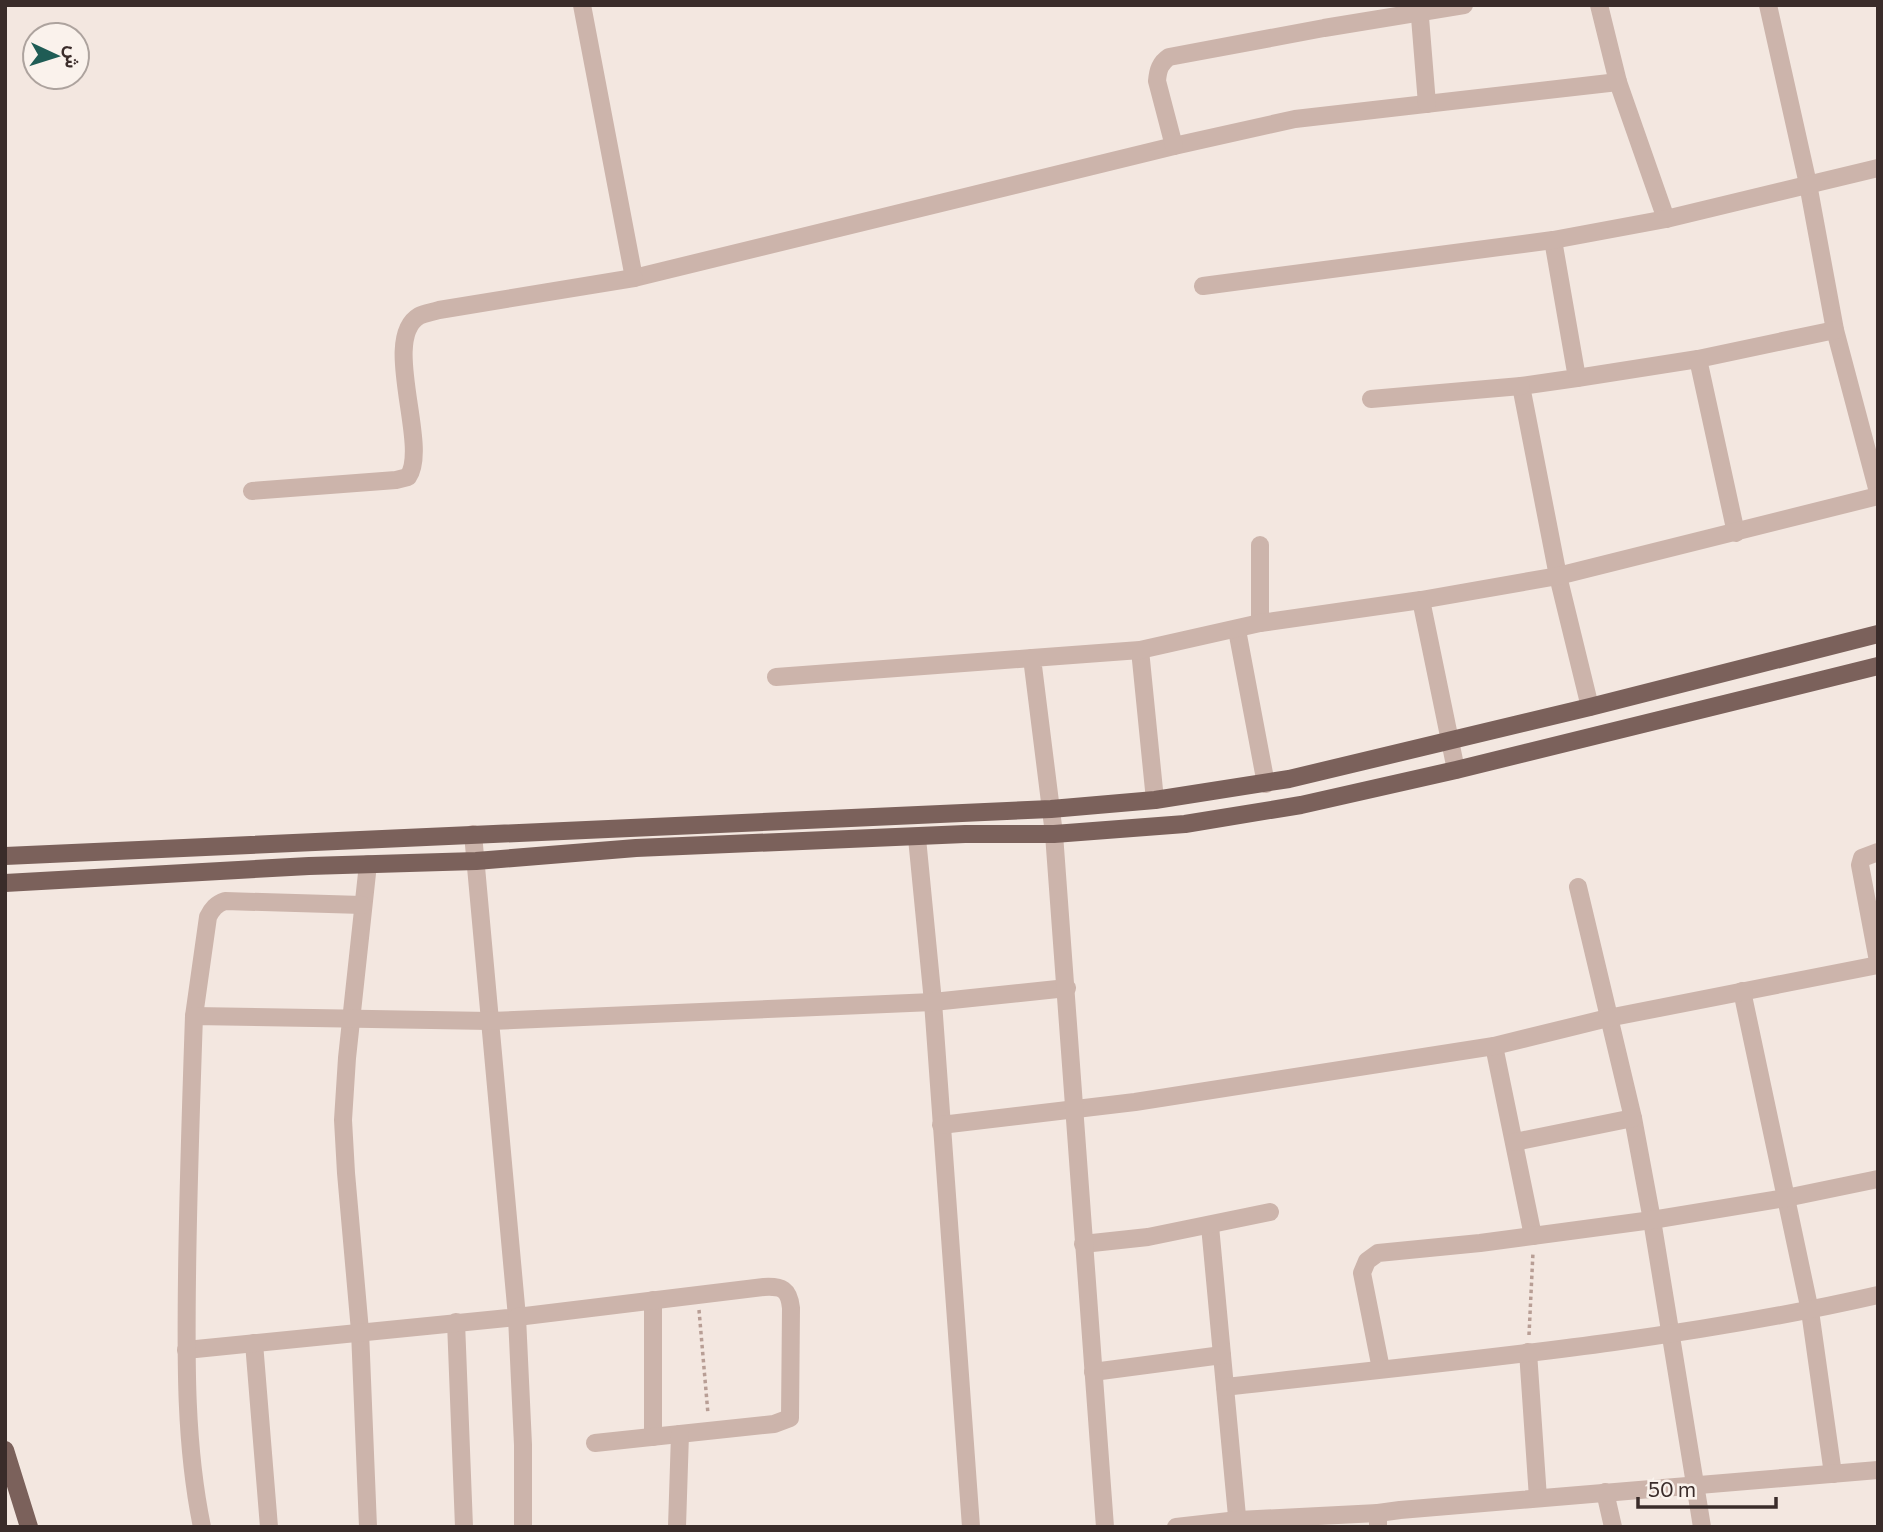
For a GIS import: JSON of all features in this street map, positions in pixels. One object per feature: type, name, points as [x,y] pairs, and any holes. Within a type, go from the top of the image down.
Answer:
[{"type":"main road","points":[[5,856],[1051,809],[1155,800],[1266,783],[1450,741],[1878,634]]},
{"type":"main road","points":[[5,883],[475,861],[636,848],[965,834],[1054,834],[1185,824],[1301,806],[1878,666]]},
{"type":"main road","points":[[5,1450],[29,1527]]},
{"type":"street","points":[[582,5],[634,278]]},
{"type":"street","points":[[1174,146],[1157,81],[1157,71],[1169,57],[1420,9],[1464,5]]},
{"type":"street","points":[[1599,5],[1618,82],[1666,219]]},
{"type":"street","points":[[776,677],[1140,650],[1260,623],[1421,600],[1558,576],[1736,533],[1878,494],[1835,330],[1808,184],[1768,5]]},
{"type":"street","points":[[1420,9],[1427,104]]},
{"type":"street","points":[[251,491],[408,477],[415,461],[405,373],[405,340],[410,324],[419,316],[439,310],[634,278],[1174,146],[1295,120],[1618,82]]},
{"type":"street","points":[[1203,286],[1553,240],[1666,219],[1878,168]]},
{"type":"street","points":[[1553,240],[1577,378]]},
{"type":"street","points":[[1371,399],[1521,386],[1577,378],[1698,359],[1835,330]]},
{"type":"street","points":[[1698,359],[1736,533]]},
{"type":"street","points":[[1521,386],[1558,576],[1590,707]]},
{"type":"street","points":[[1260,545],[1260,623]]},
{"type":"street","points":[[1421,600],[1456,770]]},
{"type":"street","points":[[1237,630],[1266,783]]},
{"type":"street","points":[[1140,650],[1155,800]]},
{"type":"street","points":[[1032,658],[1054,834],[1067,988],[1105,1527]]},
{"type":"street","points":[[473,834],[517,1317],[523,1445],[523,1527]]},
{"type":"street","points":[[917,838],[933,1002],[971,1527]]},
{"type":"street","points":[[942,1125],[1074,1110],[1494,1046],[1608,1018],[1878,963],[1860,864],[1867,854],[1878,852]]},
{"type":"street","points":[[368,864],[343,1120],[360,1331],[368,1527]]},
{"type":"street","points":[[1578,887],[1633,1118],[1702,1527]]},
{"type":"street","points":[[202,1527],[194,1477],[186,1350],[188,1157],[194,1016],[208,917],[212,909],[225,901],[362,905]]},
{"type":"street","points":[[194,1016],[490,1021],[933,1002],[1067,988]]},
{"type":"street","points":[[1742,991],[1810,1311],[1833,1474]]},
{"type":"street","points":[[1494,1046],[1533,1236]]},
{"type":"street","points":[[1514,1142],[1633,1118]]},
{"type":"street","points":[[1381,1369],[1363,1281],[1364,1266],[1378,1253],[1652,1220],[1786,1198],[1878,1179]]},
{"type":"street","points":[[1083,1244],[1148,1237],[1270,1212]]},
{"type":"street","points":[[1210,1226],[1238,1523]]},
{"type":"street","points":[[186,1350],[517,1317],[698,1294],[779,1286],[785,1290],[790,1297],[791,1308],[790,1418],[774,1424],[595,1443]]},
{"type":"street","points":[[1225,1387],[1671,1335],[1810,1311],[1878,1295]]},
{"type":"street","points":[[653,1300],[653,1437]]},
{"type":"street","points":[[456,1322],[464,1527]]},
{"type":"street","points":[[254,1343],[269,1527]]},
{"type":"street","points":[[1528,1352],[1538,1498]]},
{"type":"street","points":[[1093,1372],[1222,1355]]},
{"type":"street","points":[[677,1527],[680,1434]]},
{"type":"street","points":[[1176,1527],[1378,1520],[1538,1498],[1878,1470]]},
{"type":"street","points":[[1605,1492],[1613,1527]]},
{"type":"path","points":[[1528,1352],[1533,1236]]},
{"type":"path","points":[[698,1294],[709,1431]]}]
